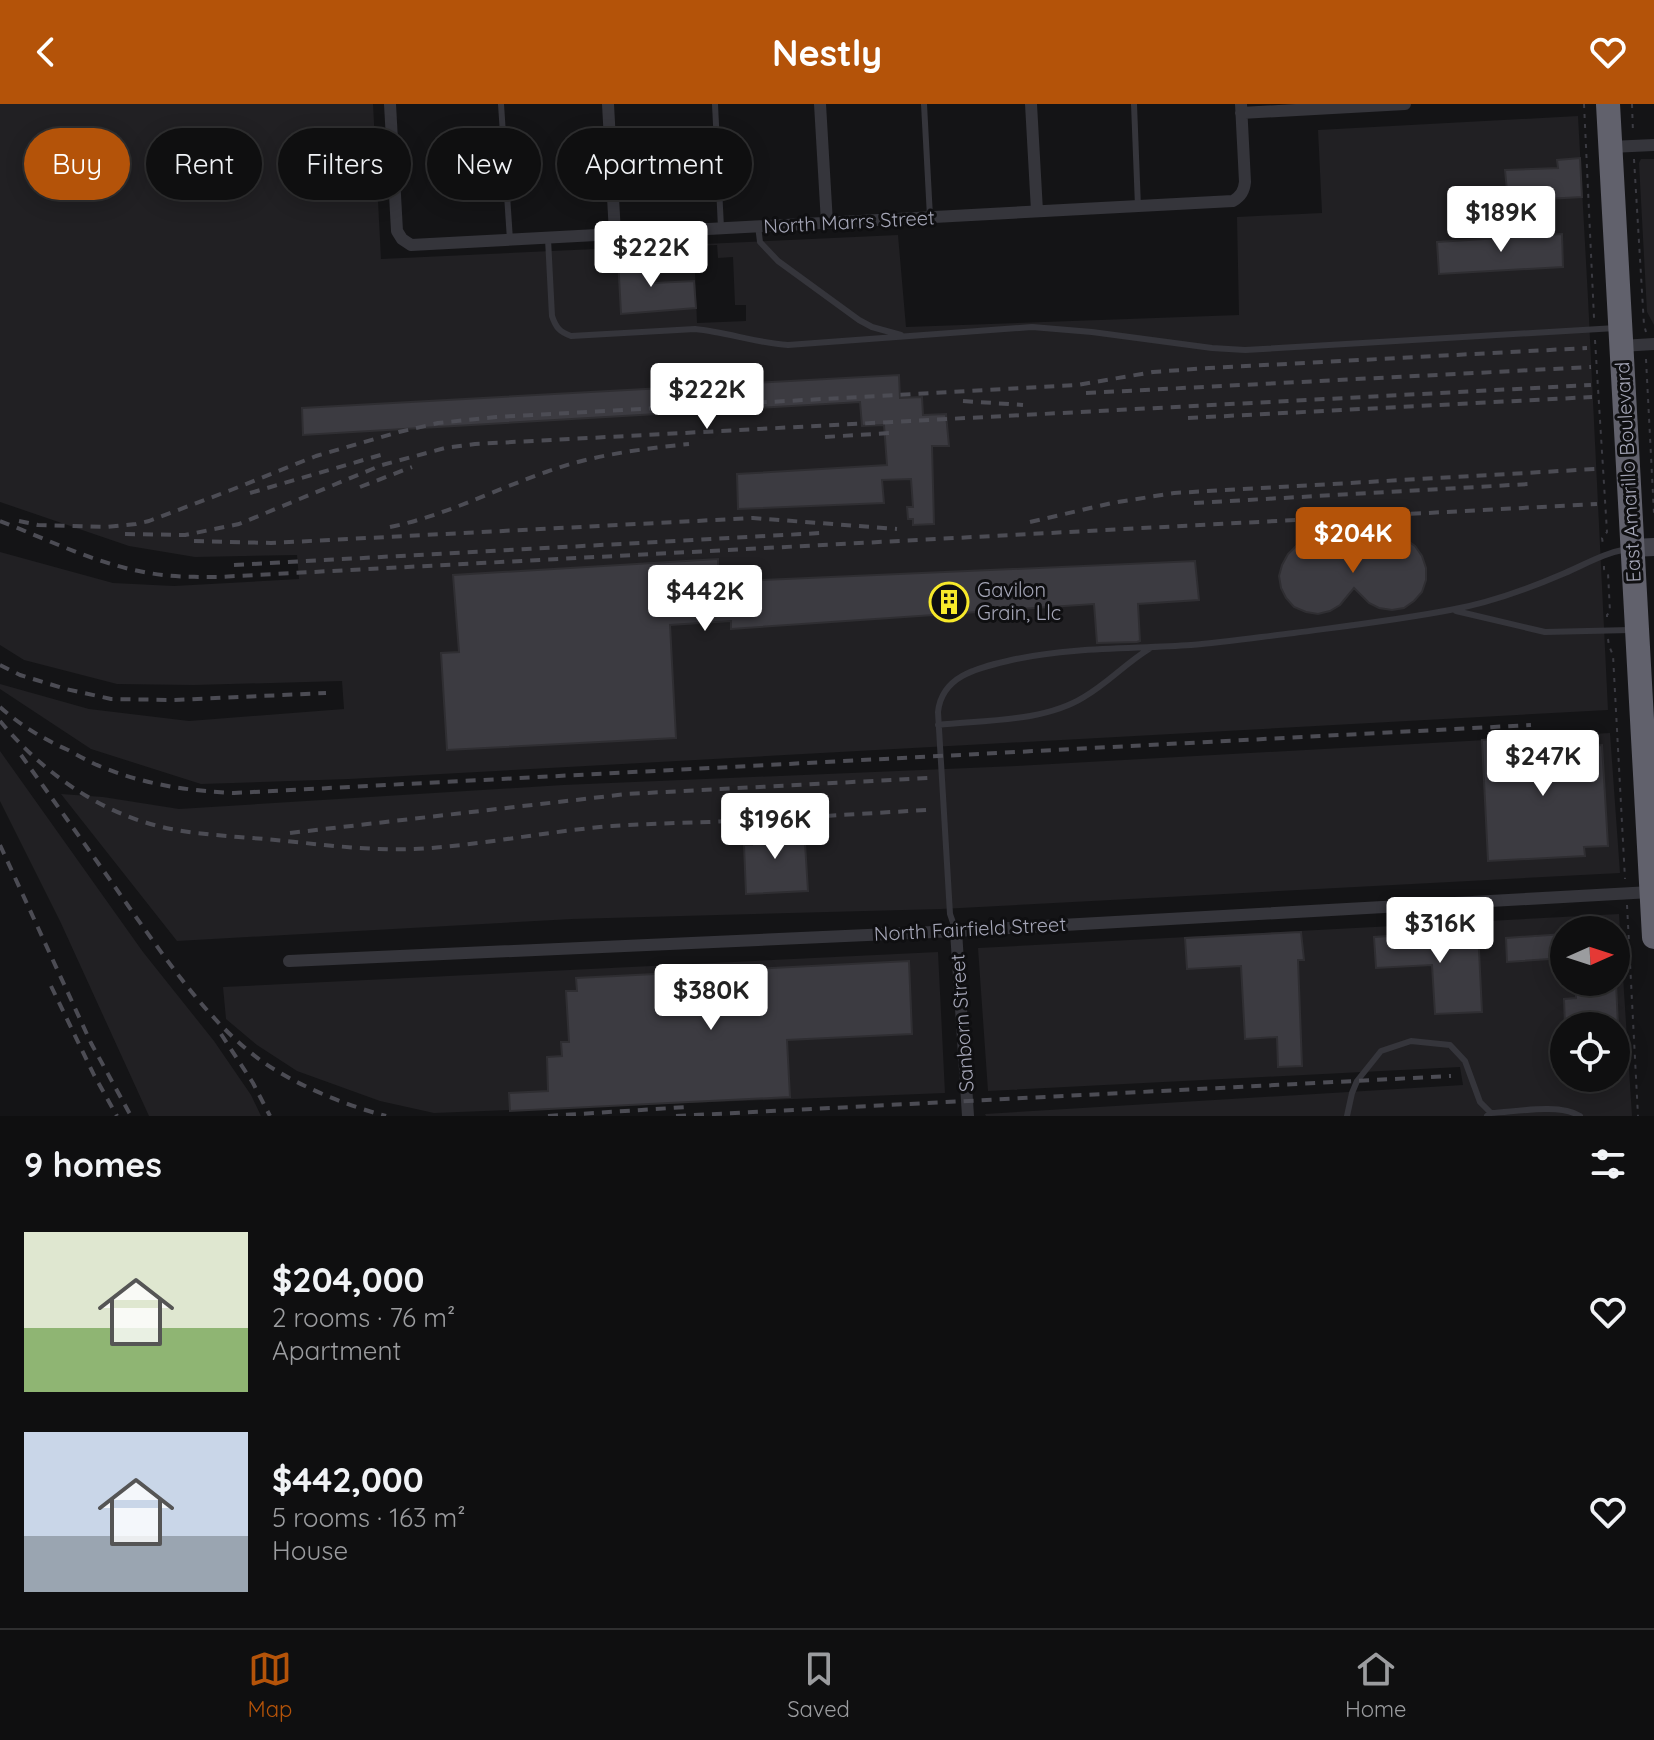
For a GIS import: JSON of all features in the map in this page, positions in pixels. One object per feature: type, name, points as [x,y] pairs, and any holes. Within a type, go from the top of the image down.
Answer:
[{"type":"highway","name":"East Amarillo Boulevard","points":[[1608,104],[1620,337],[1643,548],[1637,630],[1649,749],[1654,937]]},
{"type":"street","name":"North Marrs Street","points":[[390,104],[397,231],[411,245],[1233,201],[1244,191],[1245,182],[1241,108]]},
{"type":"street","points":[[608,104],[615,234]]},
{"type":"street","points":[[820,104],[827,223]]},
{"type":"street","points":[[1031,104],[1037,211]]},
{"type":"street","points":[[1241,108],[1405,104]]},
{"type":"street","points":[[1610,147],[1654,145]]},
{"type":"street","points":[[1620,337],[1649,344]]},
{"type":"street","name":"North Fairfield Street","points":[[289,961],[956,931],[1651,892]]},
{"type":"street","name":"Sanborn Street","points":[[956,931],[968,1116]]},
{"type":"lane","points":[[501,104],[510,241]]},
{"type":"lane","points":[[715,104],[721,228]]},
{"type":"lane","points":[[924,104],[930,217]]},
{"type":"lane","points":[[1134,104],[1138,207]]},
{"type":"lane","points":[[758,226],[760,242],[778,261],[859,320],[908,337]]},
{"type":"lane","points":[[548,238],[552,316],[561,332],[571,336],[695,329],[788,345],[1032,327],[1245,350],[1595,329],[1620,337]]},
{"type":"lane","points":[[956,931],[950,914],[938,725],[939,701],[944,690],[964,674],[1049,654],[1196,645],[1452,610],[1493,600],[1564,574],[1603,555],[1643,548]]},
{"type":"lane","points":[[1452,610],[1545,632],[1637,630]]},
{"type":"lane","points":[[938,725],[1053,711],[1084,698],[1153,647]]},
{"type":"lane","points":[[1347,1116],[1357,1081],[1381,1051],[1411,1041],[1450,1045],[1465,1061],[1480,1102],[1489,1115],[1550,1109],[1572,1111],[1580,1116]]},
{"type":"path","points":[[1584,104],[1607,532],[1602,538],[1604,569],[1608,573],[1610,612],[1607,615],[1609,646],[1613,655],[1625,877]]},
{"type":"path","points":[[1632,104],[1633,132]]},
{"type":"path","points":[[1634,159],[1644,325],[1649,344],[1646,359],[1654,514]]},
{"type":"path","points":[[1627,910],[1638,1116]]},
{"type":"shaded area","points":[[0,104],[373,104],[374,128],[278,128],[278,200],[378,200],[381,259],[898,235],[906,327],[1239,315],[1237,217],[1322,213],[1318,130],[1578,116],[1608,710],[349,779],[201,784],[91,749],[0,689],[0,684],[89,709],[189,721],[344,709],[342,681],[117,684],[24,660],[0,645],[0,552],[113,583],[174,586],[299,579],[297,555],[195,557],[129,546],[0,502]],"holes":[[[717,245],[718,258],[733,257],[735,305],[746,305],[746,321],[697,323],[694,246]]]},
{"type":"shaded area","points":[[1641,159],[1654,159],[1654,325],[1647,312]]},
{"type":"shaded area","points":[[1610,733],[1620,873],[941,909],[572,919],[177,941],[61,794],[179,809],[563,785],[1016,766]]},
{"type":"shaded area","points":[[0,751],[143,952],[214,1041],[251,1095],[261,1116],[149,1116],[60,921],[0,801]]},
{"type":"shaded area","points":[[1550,918],[1550,996],[1624,996],[1625,1012],[1550,1012],[1550,1092],[1630,1092],[1630,1085],[1632,1116],[985,1114],[1463,1085],[1460,1067],[988,1091],[978,948]]},
{"type":"shaded area","points":[[938,952],[945,1093],[434,1113],[380,1101],[297,1071],[257,1045],[226,1019],[223,987]]},
{"type":"building","points":[[1580,158],[1582,197],[1508,201],[1505,170],[1558,168],[1557,160]]},
{"type":"building","points":[[1562,234],[1563,267],[1439,274],[1437,242]]},
{"type":"building","points":[[652,257],[654,283],[694,281],[696,308],[621,314],[618,258]]},
{"type":"building","points":[[899,375],[900,398],[922,397],[923,415],[946,414],[949,446],[932,446],[934,524],[913,525],[913,519],[908,519],[907,507],[913,507],[911,479],[882,480],[884,503],[738,509],[737,474],[887,465],[884,425],[862,426],[860,402],[303,435],[302,408]]},
{"type":"building","points":[[1393,537],[1405,539],[1415,546],[1426,568],[1422,592],[1404,608],[1379,608],[1354,588],[1340,605],[1318,614],[1294,607],[1286,598],[1279,576],[1288,554],[1296,546],[1318,541],[1330,543],[1341,550],[1353,566],[1361,550],[1370,543]]},
{"type":"building","points":[[718,559],[719,582],[1195,561],[1199,600],[1138,604],[1140,641],[1137,642],[1097,643],[1094,604],[731,629],[731,621],[670,625],[676,738],[447,750],[441,653],[459,652],[453,575]]},
{"type":"building","points":[[1578,735],[1579,746],[1602,745],[1608,846],[1584,847],[1585,856],[1488,861],[1482,740]]},
{"type":"building","points":[[781,821],[793,827],[794,844],[805,843],[808,891],[746,894],[744,845],[752,845],[753,826],[760,822],[771,826]]},
{"type":"building","points":[[1478,930],[1482,1012],[1435,1014],[1432,965],[1376,968],[1374,937]]},
{"type":"building","points":[[1301,932],[1304,960],[1298,960],[1302,1066],[1278,1067],[1277,1037],[1245,1039],[1241,966],[1187,969],[1185,938]]},
{"type":"building","points":[[1550,935],[1550,959],[1507,962],[1506,938]]},
{"type":"building","points":[[909,961],[912,1034],[787,1040],[790,1097],[510,1111],[509,1093],[548,1091],[547,1057],[562,1056],[561,1042],[569,1042],[566,991],[577,991],[576,978]]},
{"type":"building","points":[[1617,996],[1617,1012],[1564,1012],[1564,999]]},
{"type":"railway","points":[[19,521],[38,525],[107,527],[149,521],[316,456],[438,423],[496,417],[1077,385],[1153,372],[1209,368],[1587,348]]},
{"type":"railway","points":[[1086,393],[1591,367]]},
{"type":"railway","points":[[125,534],[185,535],[239,524],[382,465],[445,448],[475,444],[1591,385]]},
{"type":"railway","points":[[1188,418],[1592,397]]},
{"type":"railway","points":[[963,401],[1023,405]]},
{"type":"railway","points":[[825,437],[889,433]]},
{"type":"railway","points":[[390,527],[430,516],[581,461],[689,444]]},
{"type":"railway","points":[[250,493],[384,454]]},
{"type":"railway","points":[[360,487],[412,467]]},
{"type":"railway","points":[[1030,522],[1112,503],[1174,493],[1595,469]]},
{"type":"railway","points":[[1194,503],[1529,484]]},
{"type":"railway","points":[[0,521],[73,551],[129,569],[166,575],[218,577],[1597,504]]},
{"type":"railway","points":[[194,541],[271,543],[753,518],[897,529]]},
{"type":"railway","points":[[234,565],[821,533]]},
{"type":"railway","points":[[0,665],[20,675],[111,699],[174,700],[326,693]]},
{"type":"railway","points":[[0,707],[41,736],[107,769],[169,786],[234,793],[1531,725]]},
{"type":"railway","points":[[0,721],[55,775],[98,803],[146,823],[214,835],[358,848],[413,849],[612,826],[927,810]]},
{"type":"railway","points":[[21,755],[175,971],[225,1030],[263,1062],[291,1079],[338,1100],[386,1116]]},
{"type":"railway","points":[[290,833],[627,794],[928,778]]},
{"type":"railway","points":[[0,845],[91,1043],[131,1116]]},
{"type":"railway","points":[[51,986],[117,1116]]},
{"type":"railway","points":[[221,1034],[270,1116]]},
{"type":"railway","points":[[676,1116],[1451,1076]]},
{"type":"railway","points":[[548,1116],[687,1107]]},
{"type":"place","name":"Gavilon Grain, Llc","points":[[949,602]]}]
